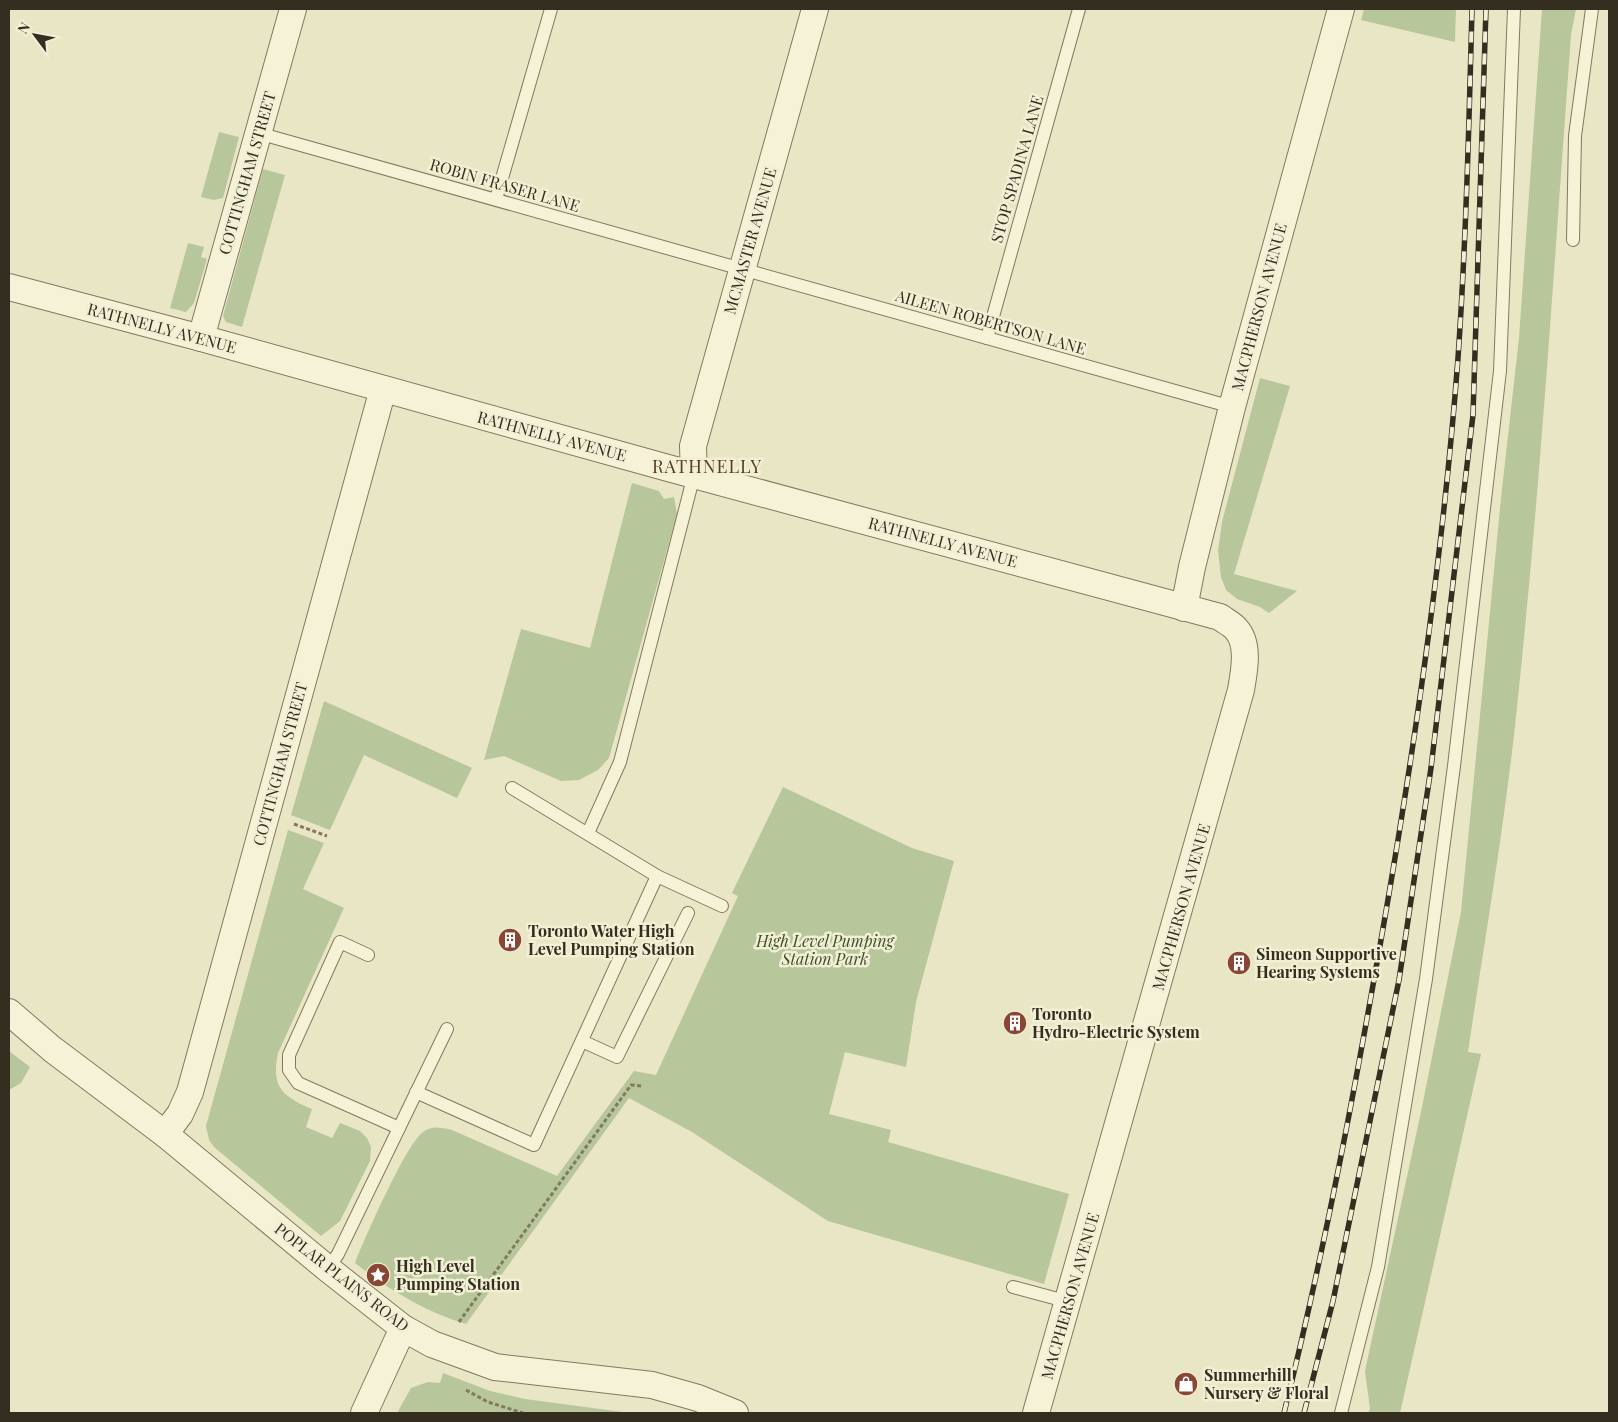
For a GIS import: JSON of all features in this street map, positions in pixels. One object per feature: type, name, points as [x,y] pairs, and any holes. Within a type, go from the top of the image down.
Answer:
[{"type":"street","name":"COTTINGHAM STREET","points":[[201,338],[293,9]]},
{"type":"street","name":"MCMASTER AVENUE","points":[[694,475],[693,446],[815,9]]},
{"type":"street","name":"MACPHERSON AVENUE","points":[[1184,608],[1192,567],[1232,407],[1341,9]]},
{"type":"street","name":"RATHNELLY AVENUE","points":[[9,287],[1220,617],[1237,630]]},
{"type":"street","name":"COTTINGHAM STREET","points":[[165,1134],[180,1114],[190,1092],[383,389]]},
{"type":"street","name":"MACPHERSON AVENUE","points":[[1036,1413],[1070,1302],[1241,690],[1245,670],[1244,648],[1237,630]]},
{"type":"street","name":"POPLAR PLAINS ROAD","points":[[9,1012],[52,1049],[165,1134],[328,1269],[403,1328],[432,1344],[495,1367],[652,1385],[698,1398],[735,1413]]},
{"type":"street","points":[[364,1413],[403,1328]]},
{"type":"lane","points":[[496,199],[552,9]]},
{"type":"lane","name":"STOP SPADINA LANE","points":[[987,338],[1079,9]]},
{"type":"lane","points":[[1341,1413],[1378,1267],[1426,979],[1455,756],[1500,371],[1514,9]]},
{"type":"lane","points":[[1573,240],[1575,136],[1592,9]]},
{"type":"lane","name":"ROBIN FRASER LANE","points":[[258,133],[742,268]]},
{"type":"lane","name":"AILEEN ROBERTSON LANE","points":[[742,268],[1232,407]]},
{"type":"lane","points":[[588,834],[620,762],[694,475]]},
{"type":"lane","points":[[512,788],[657,876],[722,906]]},
{"type":"lane","points":[[416,1092],[534,1145],[657,876]]},
{"type":"lane","points":[[582,1041],[617,1057],[688,913]]},
{"type":"lane","points":[[368,955],[340,942],[289,1055],[289,1070],[298,1083],[399,1128]]},
{"type":"lane","points":[[328,1269],[338,1254],[447,1029]]},
{"type":"lane","points":[[1013,1287],[1070,1302]]},
{"type":"path","points":[[286,821],[327,836]]},
{"type":"path","points":[[458,1325],[631,1085],[641,1086]]},
{"type":"path","points":[[459,1386],[488,1402],[523,1413]]},
{"type":"green space","points":[[1364,9],[1456,9],[1455,42],[1361,20]]},
{"type":"green space","points":[[1542,9],[1576,9],[1571,35],[1539,467],[1524,640],[1499,849],[1468,1052],[1481,1054],[1400,1413],[1368,1413],[1370,1409],[1365,1371],[1421,1112],[1461,912],[1501,498],[1519,338]]},
{"type":"green space","points":[[219,132],[239,137],[223,198],[214,200],[201,197]]},
{"type":"green space","points":[[263,169],[285,175],[242,327],[226,322],[223,316]]},
{"type":"green space","points":[[188,243],[204,247],[201,257],[207,259],[194,303],[186,312],[170,308]]},
{"type":"green space","points":[[1260,378],[1290,386],[1234,574],[1297,591],[1269,613],[1260,607],[1237,599],[1226,590],[1221,577],[1218,551],[1222,522]]},
{"type":"green space","points":[[632,483],[659,491],[664,499],[674,497],[677,514],[609,758],[598,770],[579,780],[561,781],[504,756],[484,760],[521,629],[590,648]]},
{"type":"green space","points":[[324,701],[472,768],[457,798],[364,755],[330,830],[291,815]]},
{"type":"green space","name":"High Level Pumping Station Park","points":[[783,787],[912,848],[954,861],[916,1002],[906,1067],[845,1052],[829,1114],[891,1130],[888,1142],[1069,1194],[1044,1284],[828,1221],[692,1132],[629,1098],[466,1324],[436,1313],[408,1299],[380,1282],[355,1263],[396,1173],[406,1154],[423,1132],[434,1128],[452,1130],[557,1176],[634,1071],[656,1075],[738,896],[732,893]]},
{"type":"green space","points":[[288,830],[324,843],[303,889],[344,908],[278,1053],[276,1074],[278,1082],[286,1095],[312,1109],[306,1127],[332,1138],[340,1123],[360,1131],[367,1138],[371,1147],[370,1161],[340,1221],[321,1236],[214,1147],[209,1140],[206,1126]]},
{"type":"green space","points":[[9,1051],[30,1067],[21,1083],[9,1090]]},
{"type":"green space","points":[[443,1373],[490,1391],[525,1399],[630,1413],[397,1413],[411,1388],[428,1382],[440,1383]]},
{"type":"railway","points":[[1284,1413],[1313,1290],[1363,1042],[1397,848],[1428,638],[1445,498],[1458,358],[1465,227],[1472,9]]},
{"type":"railway","points":[[1304,1413],[1333,1301],[1399,980],[1431,768],[1473,415],[1486,9]]},
{"type":"place","name":"Toronto Water High Level Pumping Station","points":[[510,940]]},
{"type":"place","name":"Simeon Supportive Hearing Systems","points":[[1239,963]]},
{"type":"place","name":"Toronto Hydro-Electric System","points":[[1015,1023]]},
{"type":"place","name":"High Level Pumping Station","points":[[378,1275]]},
{"type":"place","name":"Summerhill Nursery & Floral","points":[[1186,1384]]},
{"type":"district","name":"RATHNELLY","points":[[707,467]]}]
